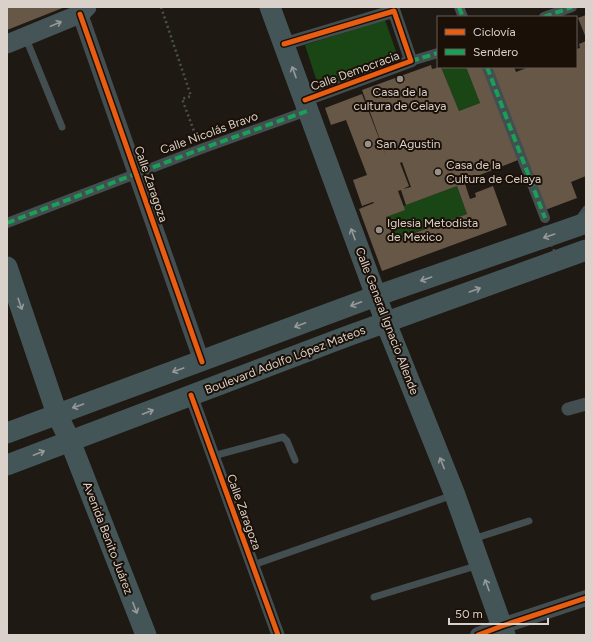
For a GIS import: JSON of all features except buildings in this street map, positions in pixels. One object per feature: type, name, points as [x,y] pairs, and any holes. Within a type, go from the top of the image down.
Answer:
[{"type":"main road","name":"Calle General Ignacio Allende","points":[[270,7],[386,323],[455,494],[504,630]]},
{"type":"main road","points":[[7,44],[84,10]]},
{"type":"main road","points":[[7,433],[202,362],[376,296],[580,225]]},
{"type":"main road","name":"Boulevard Adolfo López Mateos","points":[[7,465],[191,395],[586,250]]},
{"type":"main road","points":[[7,267],[57,414]]},
{"type":"main road","name":"Avenida Benito Juárez","points":[[57,414],[70,441],[146,635]]},
{"type":"street","points":[[547,16],[572,7]]},
{"type":"street","points":[[284,44],[400,8],[411,61]]},
{"type":"street","name":"Calle Zaragoza","points":[[84,10],[137,173],[202,362]]},
{"type":"street","name":"Calle Democracia","points":[[306,105],[411,61],[437,53]]},
{"type":"street","points":[[487,68],[545,222]]},
{"type":"street","name":"Calle Nicolás Bravo","points":[[7,223],[201,149],[306,105]]},
{"type":"street","name":"Calle Zaragoza","points":[[191,395],[278,635]]},
{"type":"street","points":[[568,409],[586,404]]},
{"type":"street","points":[[478,635],[504,630],[586,598]]},
{"type":"lane","points":[[25,36],[62,127]]},
{"type":"lane","points":[[580,225],[586,209]]},
{"type":"lane","points":[[213,456],[283,437],[288,441],[295,460]]},
{"type":"lane","points":[[253,566],[455,494]]},
{"type":"lane","points":[[471,540],[528,521]]},
{"type":"lane","points":[[374,596],[480,565]]},
{"type":"path","points":[[161,7],[191,96],[182,99],[201,149]]},
{"type":"path","points":[[545,222],[561,268]]},
{"type":"green space","points":[[385,20],[399,60],[319,88],[305,45]]},
{"type":"green space","points":[[441,68],[466,68],[480,103],[459,111]]},
{"type":"green space","points":[[457,186],[467,214],[395,240],[386,217],[403,206]]},
{"type":"marked path","points":[[459,7],[463,16]]},
{"type":"marked path","points":[[547,16],[572,7]]},
{"type":"marked path","points":[[411,61],[437,53]]},
{"type":"marked path","points":[[487,68],[545,218]]},
{"type":"marked path","points":[[7,223],[201,149],[307,111]]},
{"type":"cycle path","points":[[284,44],[394,11],[411,61],[305,100]]},
{"type":"cycle path","points":[[80,14],[202,362]]},
{"type":"cycle path","points":[[191,395],[278,635]]},
{"type":"cycle path","points":[[478,635],[586,598]]},
{"type":"place","name":"Casa de la cultura de Celaya","points":[[400,79]]},
{"type":"place","name":"San Agustin","points":[[368,144]]},
{"type":"place","name":"Casa de la Cultura de Celaya","points":[[438,172]]},
{"type":"place","name":"Iglesia Metodista de Mexico","points":[[379,230]]}]
